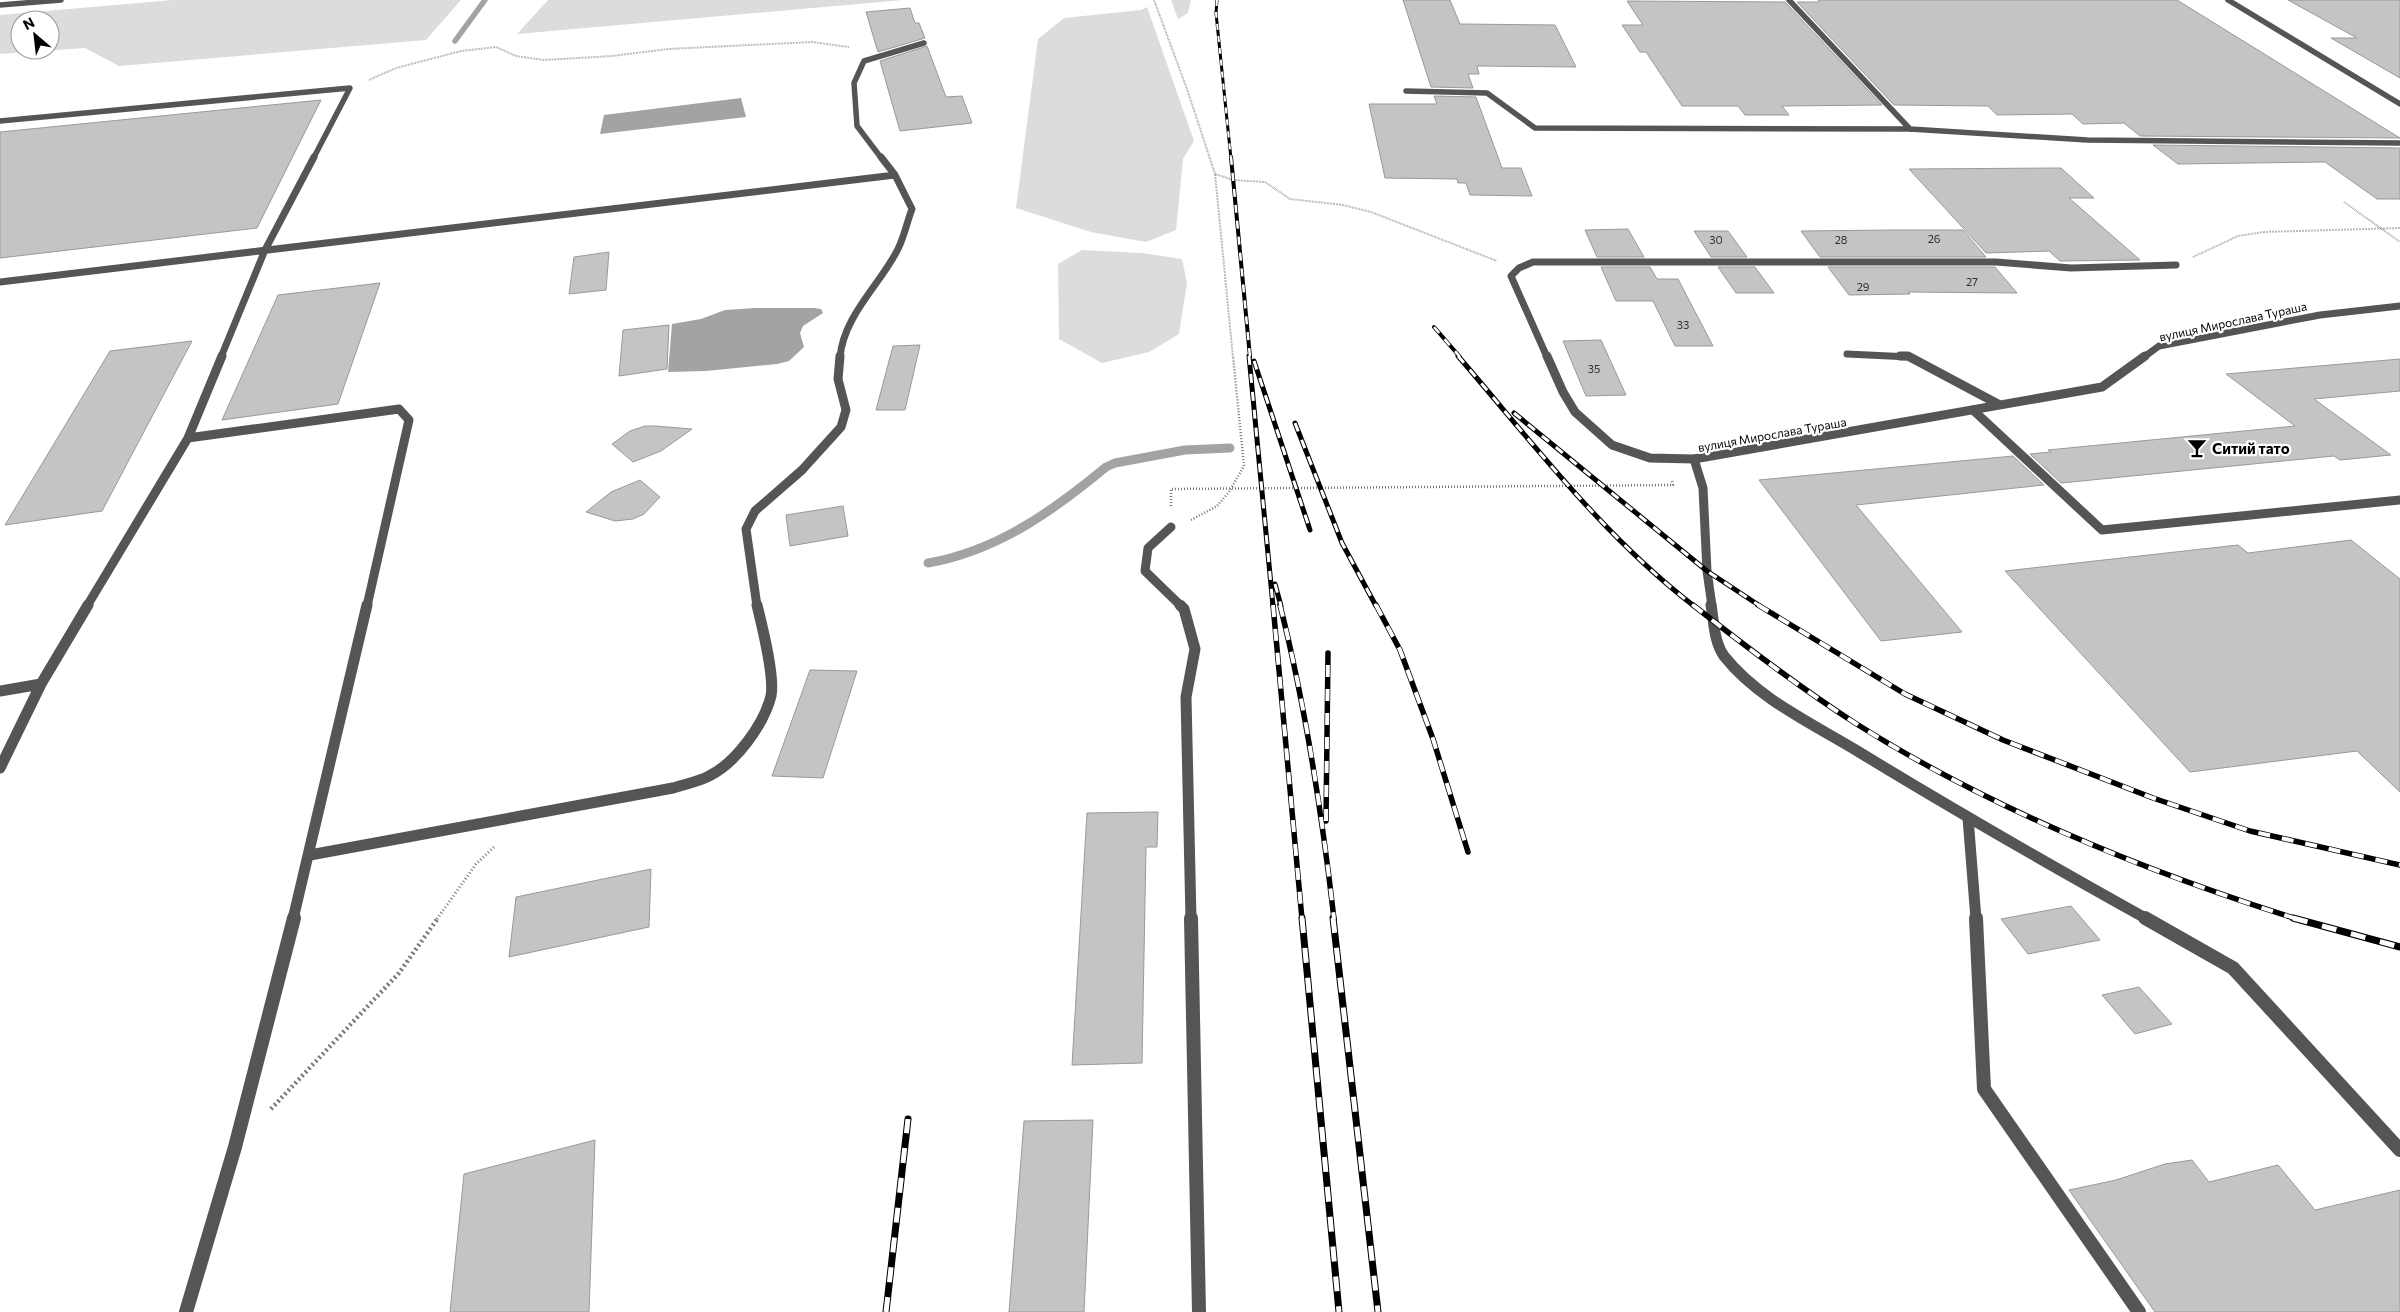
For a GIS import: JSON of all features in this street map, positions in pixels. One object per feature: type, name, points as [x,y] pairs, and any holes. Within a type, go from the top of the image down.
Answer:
[{"type":"street","points":[[0,5],[61,0]]},
{"type":"street","points":[[1789,0],[1910,129]]},
{"type":"street","points":[[2228,0],[2400,104]]},
{"type":"street","points":[[310,855],[673,788],[710,776],[736,758],[757,728],[771,695],[768,655],[753,586],[746,529],[755,511],[802,470],[841,427],[846,410],[838,379],[841,345],[860,305],[898,249],[912,209],[895,175],[857,126],[854,83],[864,61],[924,43]]},
{"type":"street","points":[[0,121],[350,88]]},
{"type":"street","points":[[0,768],[41,684],[188,438],[265,250],[350,88]]},
{"type":"street","points":[[1406,91],[1487,93],[1535,128],[1910,129],[2087,140],[2400,142]]},
{"type":"street","points":[[0,282],[895,175]]},
{"type":"street","points":[[1516,268],[1529,262],[1549,261],[1996,262],[2071,268],[2176,265]]},
{"type":"street","name":"вулиця Мирослава Тураша","points":[[1516,268],[1511,276],[1514,286],[1563,392],[1575,412],[1612,446],[1650,458],[1694,459],[2102,387],[2159,346],[2320,315],[2400,306]]},
{"type":"street","points":[[1847,354],[1908,356],[1998,404]]},
{"type":"street","points":[[186,1312],[235,1147],[310,855],[409,420],[399,409],[188,438]]},
{"type":"street","points":[[1973,410],[2102,530],[2400,500]]},
{"type":"street","points":[[1694,459],[1703,488],[1708,581],[1716,639],[1723,654],[1743,677],[1775,701],[1968,818],[2233,968],[2400,1150]]},
{"type":"street","points":[[1171,526],[1148,548],[1145,571],[1184,609],[1195,648],[1186,697],[1199,1312]]},
{"type":"street","points":[[0,691],[41,684]]},
{"type":"street","points":[[1968,818],[1977,929],[1984,1089],[2139,1312]]},
{"type":"path","points":[[1154,0],[1187,89],[1215,174],[1244,466],[1222,503],[1199,518],[1171,526],[1171,489],[1646,485]]},
{"type":"path","points":[[350,88],[396,68],[461,51],[496,47],[516,56],[544,60],[612,56],[668,49],[812,42],[849,46],[864,61]]},
{"type":"path","points":[[1215,174],[1233,180],[1265,182],[1290,199],[1343,204],[1371,212],[1516,268]]},
{"type":"path","points":[[2344,202],[2400,242]]},
{"type":"path","points":[[2176,265],[2238,236],[2264,232],[2400,228]]},
{"type":"path","points":[[269,1111],[399,974],[476,864],[528,814]]},
{"type":"shaded area","points":[[173,0],[461,0],[426,40],[119,66],[85,48],[60,50],[60,10],[58,10]]},
{"type":"shaded area","points":[[548,0],[903,0],[517,34]]},
{"type":"shaded area","points":[[1171,0],[1191,0],[1188,13],[1178,19]]},
{"type":"shaded area","points":[[1147,7],[1194,141],[1183,159],[1176,230],[1146,242],[1091,232],[1016,208],[1038,39],[1064,18],[1141,10]]},
{"type":"shaded area","points":[[10,14],[10,53],[0,54],[0,15]]},
{"type":"shaded area","points":[[741,98],[746,117],[600,134],[604,115]]},
{"type":"shaded area","points":[[1082,250],[1142,253],[1182,259],[1187,283],[1179,334],[1149,352],[1102,363],[1059,339],[1058,264]]},
{"type":"shaded area","points":[[814,308],[821,309],[823,313],[803,326],[800,333],[804,347],[789,361],[777,364],[706,371],[668,372],[672,324],[701,319],[725,310]]},
{"type":"building","points":[[1403,0],[1450,0],[1460,24],[1555,25],[1576,67],[1477,66],[1479,74],[1468,74],[1473,88],[1431,87]]},
{"type":"building","points":[[1818,0],[2177,0],[2400,138],[2140,136],[2124,123],[2083,124],[2072,114],[1997,115],[1988,106],[1894,105],[1797,2],[1819,2]]},
{"type":"building","points":[[2288,0],[2400,0],[2400,78],[2331,38],[2357,38]]},
{"type":"building","points":[[1627,1],[1785,2],[1882,105],[1782,106],[1789,115],[1745,115],[1738,106],[1682,106],[1646,52],[1640,52],[1622,25],[1643,25]]},
{"type":"building","points":[[910,8],[915,23],[919,23],[925,38],[878,52],[866,12]]},
{"type":"building","points":[[927,46],[946,97],[962,96],[972,123],[900,131],[880,61]]},
{"type":"building","points":[[1434,96],[1476,97],[1502,168],[1521,168],[1532,196],[1470,195],[1466,183],[1458,183],[1457,179],[1385,178],[1369,104],[1437,104]]},
{"type":"building","points":[[321,100],[257,228],[0,258],[0,132]]},
{"type":"building","points":[[2153,145],[2400,148],[2400,199],[2377,199],[2325,162],[2178,164]]},
{"type":"building","points":[[2061,168],[2094,198],[2069,198],[2140,260],[2060,261],[2049,251],[1986,253],[1909,169]]},
{"type":"building","points":[[1628,229],[1644,257],[1597,257],[1585,230]]},
{"type":"building","points":[[1963,230],[1986,257],[1820,257],[1801,231]]},
{"type":"building","points":[[1694,231],[1728,231],[1747,257],[1711,257]]},
{"type":"building","points":[[609,252],[606,290],[569,294],[574,257]]},
{"type":"building","points":[[1601,267],[1650,267],[1657,279],[1678,279],[1713,346],[1675,346],[1653,301],[1616,301]]},
{"type":"building","points":[[1718,267],[1755,267],[1774,293],[1736,293]]},
{"type":"building","points":[[1828,267],[1995,267],[2017,293],[1908,292],[1910,294],[1849,295]]},
{"type":"building","points":[[380,283],[338,404],[222,420],[278,295]]},
{"type":"building","points":[[669,325],[667,369],[619,376],[623,330]]},
{"type":"building","points":[[1601,340],[1626,395],[1586,396],[1563,341]]},
{"type":"building","points":[[192,341],[102,511],[5,525],[110,351]]},
{"type":"building","points":[[920,345],[905,410],[876,410],[893,346]]},
{"type":"building","points":[[2400,359],[2400,391],[2314,399],[2391,455],[2340,460],[2334,456],[2061,483],[2030,454],[2051,452],[2048,450],[2295,426],[2226,374]]},
{"type":"building","points":[[645,426],[692,429],[661,451],[633,462],[612,444],[630,431]]},
{"type":"building","points":[[2013,456],[2044,485],[1856,505],[1962,632],[1881,641],[1759,480]]},
{"type":"building","points":[[640,480],[660,497],[644,514],[633,519],[615,521],[586,512],[611,492]]},
{"type":"building","points":[[843,506],[848,536],[790,546],[786,515]]},
{"type":"building","points":[[2351,540],[2400,579],[2400,792],[2357,751],[2190,772],[2005,571],[2238,545],[2248,553]]},
{"type":"building","points":[[810,670],[857,671],[823,778],[772,776]]},
{"type":"building","points":[[1158,812],[1157,847],[1146,847],[1142,1063],[1072,1065],[1087,813]]},
{"type":"building","points":[[651,869],[649,927],[509,957],[516,897]]},
{"type":"building","points":[[2071,906],[2100,940],[2028,954],[2001,919]]},
{"type":"building","points":[[2139,987],[2172,1024],[2135,1034],[2102,995]]},
{"type":"building","points":[[1093,1120],[1084,1312],[1009,1312],[1024,1121]]},
{"type":"building","points":[[595,1140],[589,1312],[450,1312],[464,1174]]},
{"type":"building","points":[[2192,1160],[2209,1182],[2278,1165],[2315,1210],[2400,1190],[2400,1312],[2155,1312],[2069,1190],[2116,1180],[2165,1164]]},
{"type":"waterway","points":[[455,41],[485,0]]},
{"type":"waterway","points":[[928,563],[953,557],[1001,539],[1045,514],[1106,467],[1115,463],[1185,450],[1230,448]]},
{"type":"railway","points":[[1217,0],[1216,13],[1231,159]]},
{"type":"railway","points":[[1231,157],[1250,357]]},
{"type":"railway","points":[[1434,327],[1460,357]]},
{"type":"railway","points":[[1249,356],[1273,606]]},
{"type":"railway","points":[[1458,356],[1599,519],[1629,550],[1694,606]]},
{"type":"railway","points":[[1254,361],[1310,530]]},
{"type":"railway","points":[[1514,413],[1707,571],[1760,606]]},
{"type":"railway","points":[[1295,423],[1342,543],[1376,606]]},
{"type":"railway","points":[[1275,584],[1281,606]]},
{"type":"railway","points":[[1273,605],[1302,919]]},
{"type":"railway","points":[[1280,605],[1298,683],[1312,761],[1334,919]]},
{"type":"railway","points":[[1376,605],[1400,650],[1433,739],[1468,852]]},
{"type":"railway","points":[[1693,605],[1813,695],[1855,723],[1960,783],[2014,810],[2126,859],[2297,919]]},
{"type":"railway","points":[[1758,605],[1905,694],[2003,740],[2153,798],[2250,831],[2400,865]]},
{"type":"railway","points":[[1326,821],[1328,653]]},
{"type":"railway","points":[[1302,918],[1339,1312]]},
{"type":"railway","points":[[1333,918],[1378,1312]]},
{"type":"railway","points":[[2293,918],[2400,947]]},
{"type":"railway","points":[[886,1312],[908,1119]]},
{"type":"place","name":"Ситий тато","points":[[2197,448]]}]
